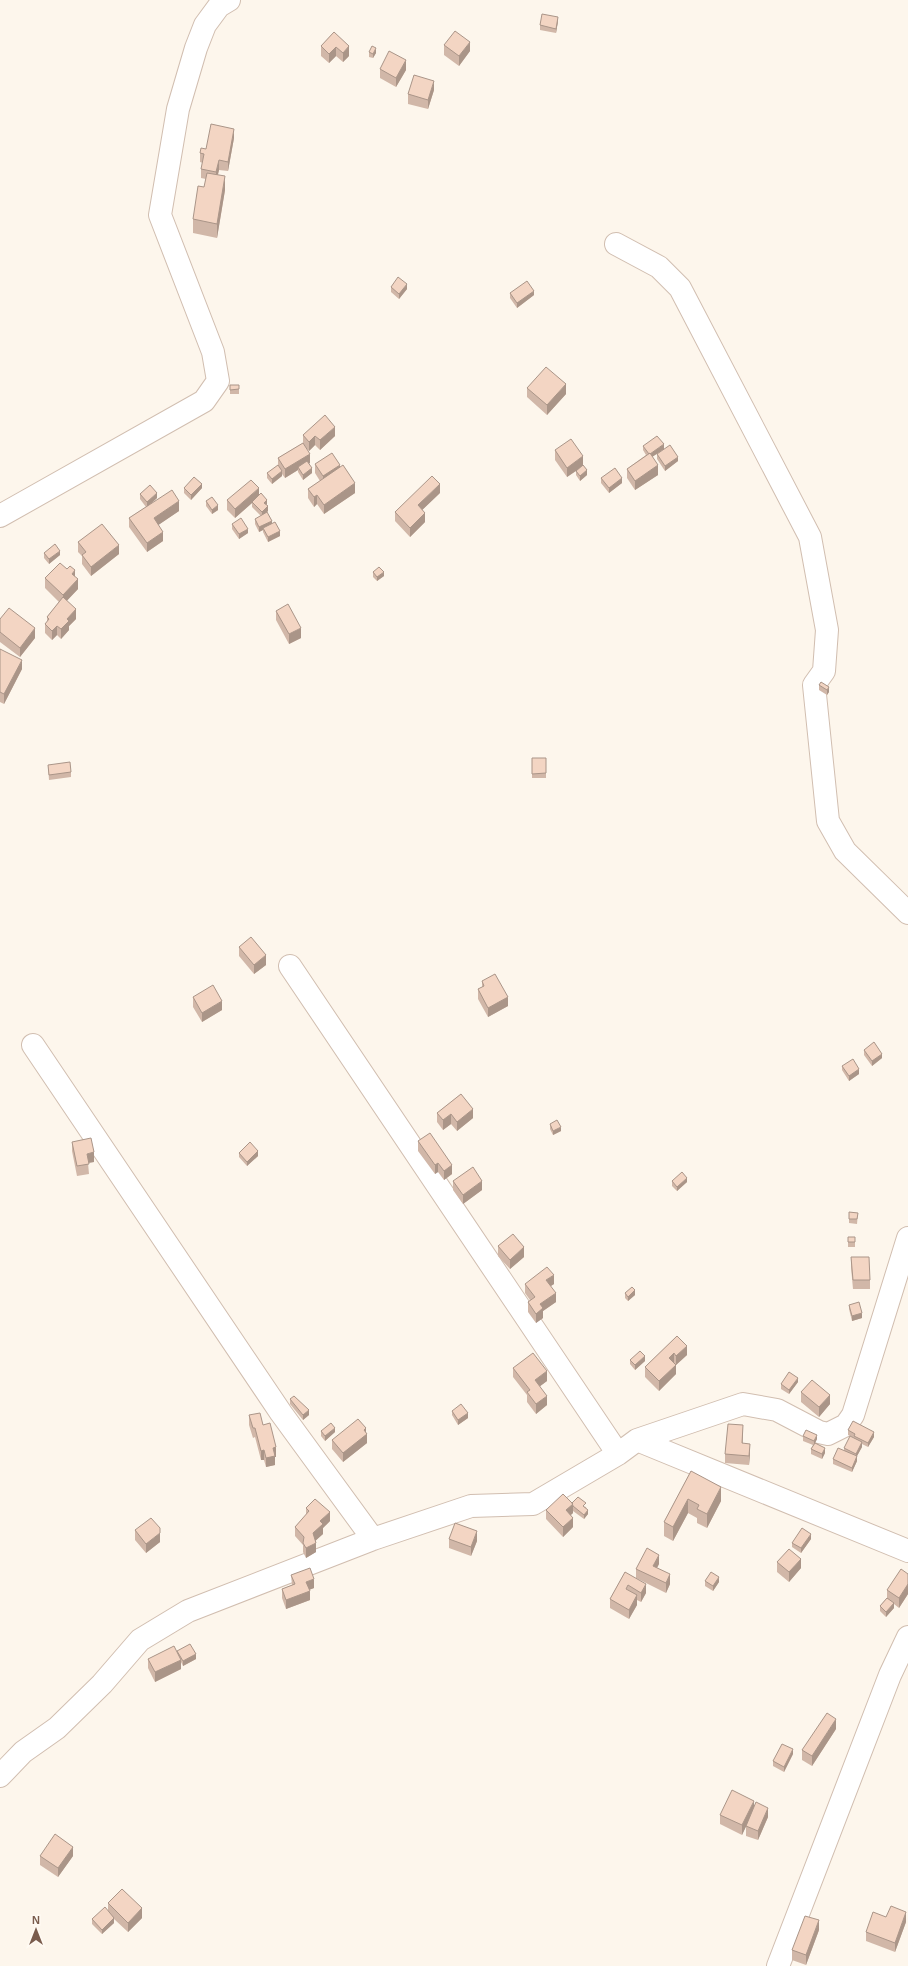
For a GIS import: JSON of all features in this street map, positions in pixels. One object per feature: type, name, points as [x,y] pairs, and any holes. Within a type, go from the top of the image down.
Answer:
[{"type":"street","points":[[0,516],[204,401],[218,381],[213,352],[160,215],[178,109],[196,48],[205,25],[219,6],[229,0]]},
{"type":"street","points":[[616,244],[659,267],[680,288],[810,537],[827,630],[824,671],[814,685],[828,821],[845,851],[908,913]]},
{"type":"street","points":[[290,966],[618,1454]]},
{"type":"street","points":[[33,1045],[281,1413],[373,1539]]},
{"type":"street","points":[[0,1776],[23,1752],[57,1728],[102,1684],[140,1640],[188,1611],[373,1539],[471,1506],[533,1504],[618,1454],[637,1440],[743,1404],[777,1410],[819,1432],[828,1434],[846,1425],[852,1415],[908,1238]]},
{"type":"street","points":[[637,1440],[908,1551]]},
{"type":"street","points":[[778,1966],[890,1675],[908,1637]]},
{"type":"building","points":[[542,14],[558,17],[556,29],[540,25]]},
{"type":"building","points":[[455,31],[470,42],[459,56],[444,45]]},
{"type":"building","points":[[334,32],[349,46],[343,53],[336,47],[329,54],[321,46]]},
{"type":"building","points":[[372,46],[376,48],[373,54],[369,52]]},
{"type":"building","points":[[389,51],[406,60],[396,78],[380,69]]},
{"type":"building","points":[[414,75],[434,81],[428,100],[408,94]]},
{"type":"building","points":[[211,124],[234,129],[228,162],[219,160],[216,172],[201,169],[204,154],[200,153],[201,148],[206,149]]},
{"type":"building","points":[[207,173],[225,176],[217,224],[193,219],[198,186],[204,187]]},
{"type":"building","points":[[398,277],[407,284],[399,294],[391,287]]},
{"type":"building","points":[[527,281],[534,291],[517,303],[510,293]]},
{"type":"building","points":[[546,367],[566,384],[547,405],[527,388]]},
{"type":"building","points":[[230,385],[239,385],[239,389],[230,390]]},
{"type":"building","points":[[325,415],[335,427],[320,440],[315,436],[309,442],[303,435]]},
{"type":"building","points":[[657,436],[664,444],[649,454],[643,446]]},
{"type":"building","points":[[571,439],[583,456],[567,468],[555,450]]},
{"type":"building","points":[[303,443],[310,454],[285,469],[278,458]]},
{"type":"building","points":[[670,445],[678,457],[665,466],[657,454]]},
{"type":"building","points":[[332,453],[340,465],[323,476],[315,464]]},
{"type":"building","points":[[650,453],[658,465],[635,481],[627,469]]},
{"type":"building","points":[[307,461],[312,468],[303,475],[298,467]]},
{"type":"building","points":[[278,465],[282,471],[272,479],[267,473]]},
{"type":"building","points":[[343,465],[355,483],[324,505],[317,495],[314,497],[308,489]]},
{"type":"building","points":[[583,465],[587,470],[580,476],[576,471]]},
{"type":"building","points":[[615,468],[622,478],[609,488],[601,478]]},
{"type":"building","points":[[432,476],[440,484],[418,505],[425,513],[410,528],[395,512]]},
{"type":"building","points":[[194,477],[202,484],[191,495],[184,488]]},
{"type":"building","points":[[251,480],[259,488],[235,509],[227,500]]},
{"type":"building","points":[[150,485],[157,493],[147,502],[140,494]]},
{"type":"building","points":[[172,490],[179,501],[154,518],[163,532],[147,543],[129,518]]},
{"type":"building","points":[[261,493],[267,500],[264,503],[268,506],[262,512],[252,502]]},
{"type":"building","points":[[212,497],[218,505],[212,510],[206,501]]},
{"type":"building","points":[[267,512],[272,521],[259,527],[255,519]]},
{"type":"building","points":[[241,518],[248,529],[239,534],[232,524]]},
{"type":"building","points":[[275,522],[280,531],[268,537],[263,528]]},
{"type":"building","points":[[102,524],[119,545],[91,567],[82,555],[86,552],[78,542]]},
{"type":"building","points":[[55,544],[60,551],[49,559],[44,553]]},
{"type":"building","points":[[60,563],[67,569],[70,566],[75,570],[72,574],[78,579],[63,595],[45,578]]},
{"type":"building","points":[[379,567],[384,572],[377,577],[373,572]]},
{"type":"building","points":[[63,597],[76,609],[67,619],[69,621],[61,629],[57,626],[52,631],[45,624],[49,619],[47,617]]},
{"type":"building","points":[[288,604],[301,628],[289,634],[276,611]]},
{"type":"building","points":[[9,608],[35,628],[20,648],[0,632],[0,619]]},
{"type":"building","points":[[0,649],[22,660],[4,694],[0,692]]},
{"type":"building","points":[[821,682],[829,687],[827,690],[819,685]]},
{"type":"building","points":[[532,758],[546,758],[546,773],[532,774]]},
{"type":"building","points":[[70,762],[71,772],[49,775],[48,765]]},
{"type":"building","points":[[251,937],[266,955],[254,965],[239,947]]},
{"type":"building","points":[[495,974],[508,997],[488,1008],[478,989],[484,986],[482,981]]},
{"type":"building","points":[[213,985],[222,1001],[202,1013],[193,997]]},
{"type":"building","points":[[874,1042],[882,1054],[872,1061],[864,1050]]},
{"type":"building","points":[[853,1059],[859,1069],[849,1076],[842,1066]]},
{"type":"building","points":[[461,1094],[473,1109],[457,1122],[451,1114],[443,1120],[437,1113]]},
{"type":"building","points":[[557,1120],[561,1127],[553,1131],[550,1124]]},
{"type":"building","points":[[430,1133],[452,1165],[444,1171],[438,1163],[435,1165],[418,1141]]},
{"type":"building","points":[[91,1138],[94,1152],[87,1154],[89,1164],[77,1166],[72,1142]]},
{"type":"building","points":[[250,1142],[258,1151],[247,1162],[239,1153]]},
{"type":"building","points":[[473,1167],[482,1181],[463,1195],[453,1181]]},
{"type":"building","points":[[682,1172],[687,1178],[677,1187],[672,1181]]},
{"type":"building","points":[[849,1212],[858,1213],[857,1219],[849,1219]]},
{"type":"building","points":[[513,1234],[524,1247],[510,1260],[498,1246]]},
{"type":"building","points":[[848,1237],[855,1237],[855,1242],[848,1242]]},
{"type":"building","points":[[851,1257],[869,1257],[870,1280],[853,1280]]},
{"type":"building","points":[[547,1267],[554,1275],[546,1280],[556,1293],[540,1304],[543,1308],[536,1314],[528,1302],[535,1297],[525,1284]]},
{"type":"building","points":[[632,1287],[635,1290],[628,1297],[625,1293]]},
{"type":"building","points":[[859,1302],[862,1313],[852,1316],[849,1305]]},
{"type":"building","points":[[677,1336],[687,1346],[676,1356],[674,1353],[669,1358],[676,1365],[659,1381],[645,1367]]},
{"type":"building","points":[[640,1351],[645,1356],[635,1365],[630,1360]]},
{"type":"building","points":[[533,1353],[547,1371],[535,1380],[547,1396],[536,1404],[527,1392],[530,1390],[513,1368]]},
{"type":"building","points":[[789,1372],[798,1378],[789,1390],[781,1384]]},
{"type":"building","points":[[812,1380],[830,1395],[819,1407],[801,1392]]},
{"type":"building","points":[[294,1396],[309,1410],[303,1415],[290,1399]]},
{"type":"building","points":[[461,1404],[468,1413],[458,1420],[452,1411]]},
{"type":"building","points":[[260,1413],[263,1425],[270,1423],[276,1447],[273,1448],[275,1456],[266,1458],[264,1450],[261,1451],[255,1428],[253,1428],[249,1415]]},
{"type":"building","points":[[358,1419],[366,1428],[364,1430],[367,1434],[343,1453],[332,1440]]},
{"type":"building","points":[[853,1421],[874,1432],[868,1443],[854,1436],[855,1434],[848,1430]]},
{"type":"building","points":[[331,1423],[335,1428],[325,1436],[321,1431]]},
{"type":"building","points":[[728,1424],[743,1425],[742,1443],[750,1444],[749,1456],[725,1454]]},
{"type":"building","points":[[806,1430],[817,1435],[814,1441],[803,1436]]},
{"type":"building","points":[[850,1436],[862,1442],[856,1454],[844,1448]]},
{"type":"building","points":[[815,1443],[825,1448],[822,1454],[811,1449]]},
{"type":"building","points":[[838,1448],[857,1456],[852,1468],[833,1459]]},
{"type":"building","points":[[691,1471],[721,1487],[707,1514],[697,1509],[699,1505],[688,1499],[673,1527],[664,1522]]},
{"type":"building","points":[[563,1494],[573,1504],[566,1510],[573,1518],[563,1527],[546,1510]]},
{"type":"building","points":[[578,1497],[586,1503],[583,1506],[588,1510],[584,1515],[573,1506],[572,1503]]},
{"type":"building","points":[[315,1499],[330,1512],[320,1521],[323,1524],[313,1533],[316,1543],[306,1548],[303,1543],[304,1537],[295,1527],[309,1511],[306,1508]]},
{"type":"building","points":[[151,1518],[160,1528],[160,1533],[146,1544],[135,1530]]},
{"type":"building","points":[[455,1523],[477,1531],[471,1547],[449,1539]]},
{"type":"building","points":[[802,1528],[811,1534],[801,1548],[792,1543]]},
{"type":"building","points":[[647,1548],[659,1555],[653,1566],[670,1574],[666,1583],[636,1569]]},
{"type":"building","points":[[789,1549],[801,1559],[789,1572],[777,1562]]},
{"type":"building","points":[[310,1568],[314,1579],[306,1582],[310,1591],[286,1600],[282,1589],[295,1584],[291,1575]]},
{"type":"building","points":[[901,1569],[908,1574],[908,1584],[899,1598],[887,1590]]},
{"type":"building","points":[[625,1572],[646,1584],[641,1593],[628,1585],[626,1589],[637,1595],[629,1610],[610,1599]]},
{"type":"building","points":[[711,1572],[719,1577],[713,1586],[705,1581]]},
{"type":"building","points":[[887,1598],[894,1603],[886,1612],[880,1606]]},
{"type":"building","points":[[190,1644],[196,1654],[183,1661],[177,1651]]},
{"type":"building","points":[[174,1646],[181,1660],[155,1672],[148,1659]]},
{"type":"building","points":[[827,1713],[836,1719],[812,1756],[802,1750]]},
{"type":"building","points":[[782,1744],[793,1749],[784,1767],[773,1761]]},
{"type":"building","points":[[732,1790],[754,1801],[742,1825],[720,1815]]},
{"type":"building","points":[[756,1802],[768,1808],[758,1831],[746,1826]]},
{"type":"building","points":[[55,1834],[73,1847],[58,1868],[40,1856]]},
{"type":"building","points":[[122,1889],[142,1908],[128,1923],[108,1903]]},
{"type":"building","points":[[891,1906],[906,1912],[895,1943],[866,1932],[873,1912],[886,1917]]},
{"type":"building","points":[[105,1907],[114,1918],[102,1930],[92,1919]]},
{"type":"building","points":[[805,1916],[819,1920],[806,1955],[792,1950]]}]
